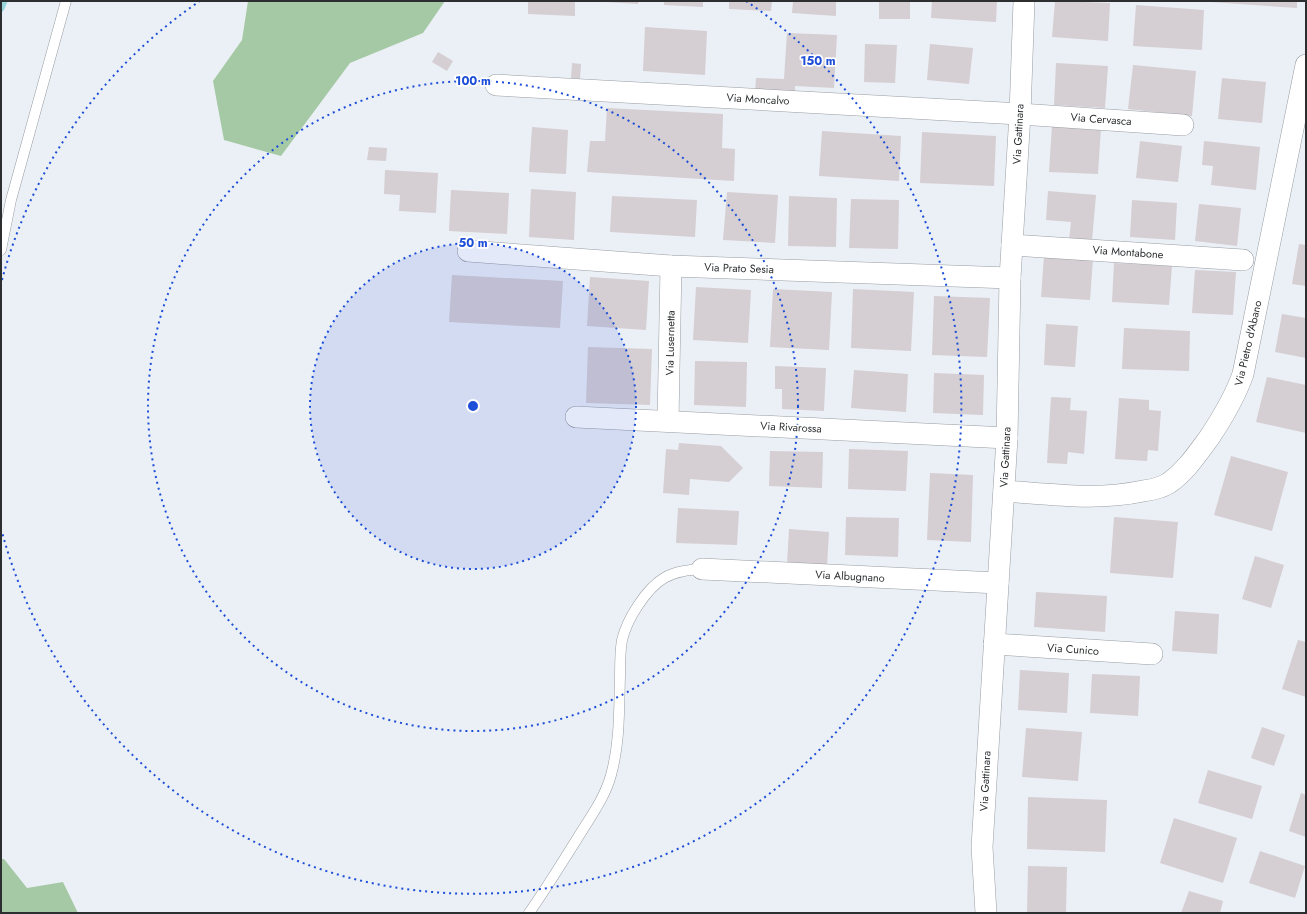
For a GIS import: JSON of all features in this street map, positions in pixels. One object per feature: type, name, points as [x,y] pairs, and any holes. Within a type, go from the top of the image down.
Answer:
[{"type":"street","name":"Via Gattinara","points":[[986,913],[982,871],[982,847],[989,714],[1004,492],[1010,278],[1020,114],[1024,1]]},
{"type":"street","name":"Via Pietro d'Abano","points":[[1004,492],[1103,497],[1134,493],[1158,488],[1168,483],[1190,464],[1198,454],[1229,406],[1237,391],[1243,374],[1306,65]]},
{"type":"street","name":"Via Moncalvo","points":[[496,85],[1020,114]]},
{"type":"street","name":"Via Cervasca","points":[[1020,114],[1183,125]]},
{"type":"street","name":"Via Montabone","points":[[1012,245],[1243,260]]},
{"type":"street","name":"Via Prato Sesia","points":[[468,251],[671,266],[1010,278]]},
{"type":"street","name":"Via Lusernetta","points":[[668,421],[671,266]]},
{"type":"street","name":"Via Rivarossa","points":[[576,417],[1006,438]]},
{"type":"street","name":"Via Albugnano","points":[[702,568],[998,583]]},
{"type":"street","name":"Via Cunico","points":[[994,644],[1152,654]]},
{"type":"lane","points":[[1,250],[11,200],[66,1]]},
{"type":"lane","points":[[529,913],[605,792],[611,776],[616,753],[622,639],[629,623],[639,605],[654,587],[665,578],[680,571],[702,568]]},
{"type":"green space","points":[[248,1],[445,1],[423,33],[350,63],[281,156],[224,140],[213,81],[242,40]]},
{"type":"green space","points":[[1,859],[4,859],[27,888],[63,882],[78,913],[1,913]]},
{"type":"building","points":[[528,1],[575,1],[575,16],[528,14]]},
{"type":"building","points":[[605,1],[639,1],[638,4]]},
{"type":"building","points":[[664,1],[703,1],[703,7],[664,5]]},
{"type":"building","points":[[729,1],[772,1],[771,11],[729,9]]},
{"type":"building","points":[[793,1],[836,1],[836,16],[792,13]]},
{"type":"building","points":[[879,1],[910,1],[910,19],[879,19]]},
{"type":"building","points":[[932,1],[997,1],[996,22],[931,18]]},
{"type":"building","points":[[1055,1],[1110,3],[1108,41],[1052,37]]},
{"type":"building","points":[[1297,1],[1297,8],[1210,2]]},
{"type":"building","points":[[1136,5],[1204,10],[1202,50],[1133,46]]},
{"type":"building","points":[[645,27],[707,31],[705,75],[643,71]]},
{"type":"building","points":[[787,33],[837,35],[834,88],[795,86],[795,95],[755,93],[756,78],[784,79]]},
{"type":"building","points":[[865,44],[897,45],[895,83],[864,82]]},
{"type":"building","points":[[930,44],[973,48],[969,84],[927,80]]},
{"type":"building","points":[[438,52],[453,61],[447,71],[432,62]]},
{"type":"building","points":[[572,63],[581,64],[580,79],[571,78]]},
{"type":"building","points":[[1056,63],[1108,66],[1105,108],[1054,105]]},
{"type":"building","points":[[1133,65],[1196,71],[1192,116],[1128,109]]},
{"type":"building","points":[[1222,78],[1266,82],[1262,123],[1218,119]]},
{"type":"building","points":[[607,108],[723,114],[722,148],[735,149],[734,181],[587,172],[590,141],[605,141]]},
{"type":"building","points":[[1052,125],[1101,128],[1098,174],[1049,172]]},
{"type":"building","points":[[532,127],[568,130],[566,174],[529,172]]},
{"type":"building","points":[[822,131],[901,136],[899,181],[819,176]]},
{"type":"building","points":[[922,132],[996,136],[994,186],[920,183]]},
{"type":"building","points":[[1140,141],[1182,146],[1178,182],[1136,178]]},
{"type":"building","points":[[1204,141],[1260,147],[1256,190],[1211,185],[1213,166],[1202,165]]},
{"type":"building","points":[[369,147],[387,148],[386,161],[367,160]]},
{"type":"building","points":[[385,170],[438,173],[436,213],[399,211],[400,195],[384,194]]},
{"type":"building","points":[[531,189],[576,192],[574,240],[529,237]]},
{"type":"building","points":[[451,190],[509,193],[507,234],[449,231]]},
{"type":"building","points":[[1048,191],[1096,195],[1092,241],[1069,240],[1071,222],[1046,220]]},
{"type":"building","points":[[727,192],[778,195],[775,243],[723,240]]},
{"type":"building","points":[[612,196],[697,200],[695,237],[610,232]]},
{"type":"building","points":[[789,196],[837,198],[836,247],[788,246]]},
{"type":"building","points":[[851,199],[899,200],[898,249],[849,248]]},
{"type":"building","points":[[1132,200],[1177,203],[1175,240],[1130,237]]},
{"type":"building","points":[[1199,204],[1241,208],[1237,246],[1195,241]]},
{"type":"building","points":[[1299,244],[1306,245],[1306,286],[1292,284]]},
{"type":"building","points":[[1044,256],[1093,259],[1090,300],[1041,297]]},
{"type":"building","points":[[1114,263],[1172,266],[1169,305],[1112,302]]},
{"type":"building","points":[[1195,270],[1236,272],[1233,315],[1192,313]]},
{"type":"building","points":[[452,275],[563,281],[560,328],[449,322]]},
{"type":"building","points":[[590,277],[649,281],[646,330],[587,326]]},
{"type":"building","points":[[696,287],[751,290],[748,343],[693,340]]},
{"type":"building","points":[[773,289],[832,292],[829,350],[770,347]]},
{"type":"building","points":[[853,289],[914,292],[911,351],[851,348]]},
{"type":"building","points":[[934,296],[990,298],[987,357],[932,355]]},
{"type":"building","points":[[1282,314],[1306,318],[1306,358],[1275,352]]},
{"type":"building","points":[[1046,324],[1078,326],[1075,367],[1044,365]]},
{"type":"building","points":[[1124,328],[1190,331],[1189,371],[1122,369]]},
{"type":"building","points":[[588,347],[652,349],[650,405],[586,403]]},
{"type":"building","points":[[695,361],[747,362],[746,407],[694,405]]},
{"type":"building","points":[[775,366],[826,368],[824,411],[782,409],[782,389],[775,389]]},
{"type":"building","points":[[854,370],[908,374],[906,412],[851,408]]},
{"type":"building","points":[[934,373],[984,375],[983,415],[933,413]]},
{"type":"building","points":[[1267,377],[1306,385],[1306,433],[1256,422]]},
{"type":"building","points":[[1051,397],[1071,398],[1070,410],[1087,411],[1084,454],[1068,452],[1067,464],[1047,463]]},
{"type":"building","points":[[1119,398],[1149,400],[1149,410],[1161,411],[1158,451],[1148,450],[1147,461],[1115,459]]},
{"type":"building","points":[[679,443],[721,446],[743,468],[729,482],[690,479],[689,495],[663,493],[666,449],[678,450]]},
{"type":"building","points":[[849,449],[908,451],[906,491],[848,489]]},
{"type":"building","points":[[770,451],[823,452],[822,488],[769,486]]},
{"type":"building","points":[[1231,456],[1288,472],[1272,531],[1214,515]]},
{"type":"building","points":[[930,473],[973,475],[971,542],[927,540]]},
{"type":"building","points":[[678,508],[739,511],[737,545],[676,543]]},
{"type":"building","points":[[846,517],[899,518],[898,557],[845,555]]},
{"type":"building","points":[[1114,517],[1178,522],[1173,578],[1110,573]]},
{"type":"building","points":[[789,529],[829,532],[827,566],[787,564]]},
{"type":"building","points":[[1255,556],[1284,565],[1271,608],[1242,599]]},
{"type":"building","points":[[1036,592],[1107,596],[1105,632],[1034,627]]},
{"type":"building","points":[[1175,611],[1219,614],[1217,654],[1172,651]]},
{"type":"building","points":[[1298,640],[1306,642],[1306,697],[1282,689]]},
{"type":"building","points":[[1020,670],[1069,673],[1067,713],[1018,710]]},
{"type":"building","points":[[1092,674],[1140,676],[1138,716],[1090,713]]},
{"type":"building","points":[[1262,727],[1285,735],[1274,766],[1251,758]]},
{"type":"building","points":[[1026,728],[1082,732],[1078,781],[1022,777]]},
{"type":"building","points":[[1208,770],[1262,786],[1252,819],[1198,803]]},
{"type":"building","points":[[1301,793],[1306,795],[1306,837],[1289,831]]},
{"type":"building","points":[[1028,797],[1107,800],[1105,852],[1027,849]]},
{"type":"building","points":[[1174,818],[1237,838],[1223,883],[1160,863]]},
{"type":"building","points":[[1260,851],[1305,866],[1295,898],[1249,883]]},
{"type":"building","points":[[1028,866],[1067,867],[1066,913],[1027,913]]},
{"type":"building","points":[[1189,891],[1223,901],[1220,913],[1181,913]]},
{"type":"waterway","points":[[1,8],[4,1]]}]
